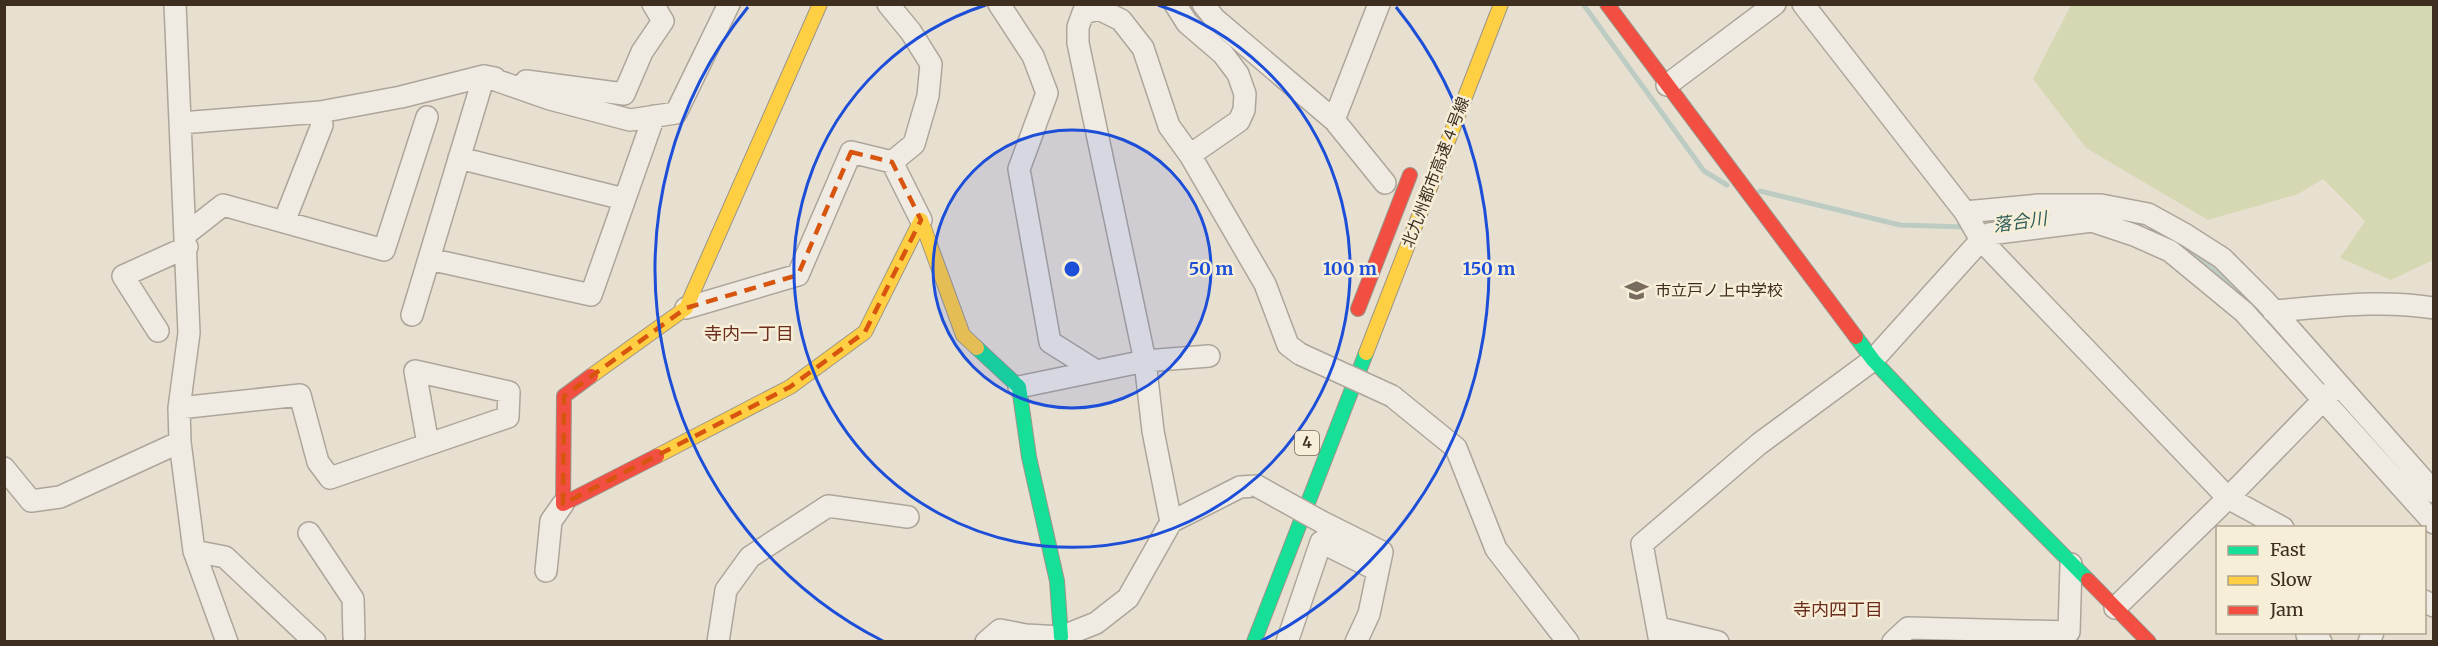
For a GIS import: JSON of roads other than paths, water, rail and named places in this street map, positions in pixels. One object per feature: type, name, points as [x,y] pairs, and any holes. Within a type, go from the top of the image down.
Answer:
[{"type":"main road","points":[[820,4],[686,308],[564,396],[562,504],[790,387],[865,332],[921,220]]},
{"type":"main road","name":"北九州都市高速４号線","points":[[1254,642],[1501,4]]},
{"type":"main road","points":[[1607,4],[1873,360],[2149,642]]},
{"type":"main road","name":"北九州都市高速４号線","points":[[1354,320],[1417,157]]},
{"type":"main road","points":[[921,220],[963,335],[1019,387],[1029,457],[1057,581],[1061,638]]},
{"type":"main road","points":[[1329,385],[1342,352]]},
{"type":"main road","points":[[1280,515],[1288,494]]},
{"type":"street","points":[[175,4],[189,333],[178,408],[180,442],[194,551],[227,642]]},
{"type":"street","points":[[181,123],[320,112],[401,97],[484,76],[624,94],[642,52],[663,21],[653,4]]},
{"type":"street","points":[[484,76],[550,99],[630,120],[676,113],[729,4]]},
{"type":"street","points":[[888,4],[911,32],[931,64],[928,96],[914,144],[892,162]]},
{"type":"street","points":[[999,4],[1033,56],[1047,93],[1020,169],[1050,342],[1096,371]]},
{"type":"street","points":[[1176,4],[1187,23],[1223,54],[1238,74],[1245,94],[1244,110],[1239,121],[1190,155]]},
{"type":"street","points":[[1203,4],[1215,19],[1334,120],[1385,183]]},
{"type":"street","points":[[1334,120],[1379,4]]},
{"type":"street","points":[[1667,85],[1775,4]]},
{"type":"street","points":[[1803,4],[1965,212],[1981,240],[2228,498],[2279,526]]},
{"type":"street","points":[[1172,522],[1152,431],[1145,361],[1078,43],[1078,27],[1083,13],[1100,9],[1121,20],[1143,48],[1169,126],[1190,155],[1265,284],[1288,345],[1300,354],[1392,396],[1456,448],[1496,549],[1568,642]]},
{"type":"street","points":[[412,315],[484,76]]},
{"type":"street","points":[[429,259],[591,295],[654,116]]},
{"type":"street","points":[[158,331],[123,276],[186,241],[223,205],[384,250],[427,117]]},
{"type":"street","points":[[284,222],[322,125]]},
{"type":"street","points":[[686,308],[798,275],[851,152],[892,162],[921,220]]},
{"type":"street","points":[[459,158],[624,199]]},
{"type":"street","points":[[1965,212],[2039,205],[2101,205],[2148,214],[2222,258],[2265,301],[2433,492]]},
{"type":"street","points":[[1718,642],[1660,635],[1642,544],[1760,444],[1873,360],[1981,240],[1989,234],[2092,221],[2170,250],[2244,312],[2433,523]]},
{"type":"street","points":[[2273,311],[2376,304],[2408,304],[2433,308]]},
{"type":"street","points":[[1019,387],[1145,361],[1209,356]]},
{"type":"street","points":[[178,408],[300,394],[318,462],[330,478],[508,417],[509,392],[415,371],[428,444]]},
{"type":"street","points":[[2115,608],[2228,498],[2338,385]]},
{"type":"street","points":[[4,468],[32,501],[41,500],[60,497],[180,442]]},
{"type":"street","points":[[986,642],[1000,630],[1025,638],[1061,638],[1096,623],[1128,598],[1172,522],[1240,487],[1257,486],[1382,552],[1369,614],[1356,642]]},
{"type":"street","points":[[546,572],[551,521],[562,504]]},
{"type":"street","points":[[718,642],[726,590],[750,557],[828,506],[908,517]]},
{"type":"street","points":[[309,533],[353,599],[354,640]]},
{"type":"street","points":[[1287,642],[1321,542],[1377,570]]},
{"type":"street","points":[[194,551],[225,557],[315,642]]},
{"type":"street","points":[[1893,642],[1908,627],[2069,632],[2072,564]]},
{"type":"street","points":[[2308,634],[2321,642]]},
{"type":"waterway","name":"落合川","points":[[1583,4],[1704,171],[1727,185]]},
{"type":"waterway","name":"落合川","points":[[1760,191],[1900,225],[1966,227]]},
{"type":"waterway","name":"落合川","points":[[2019,220],[2043,217]]},
{"type":"waterway","name":"落合川","points":[[2186,252],[2209,264],[2241,296]]},
{"type":"place","name":"市立戸ノ上中学校","points":[[1637,290]]},
{"type":"district","name":"寺内一丁目","points":[[749,334]]},
{"type":"district","name":"寺内四丁目","points":[[1838,610]]}]
